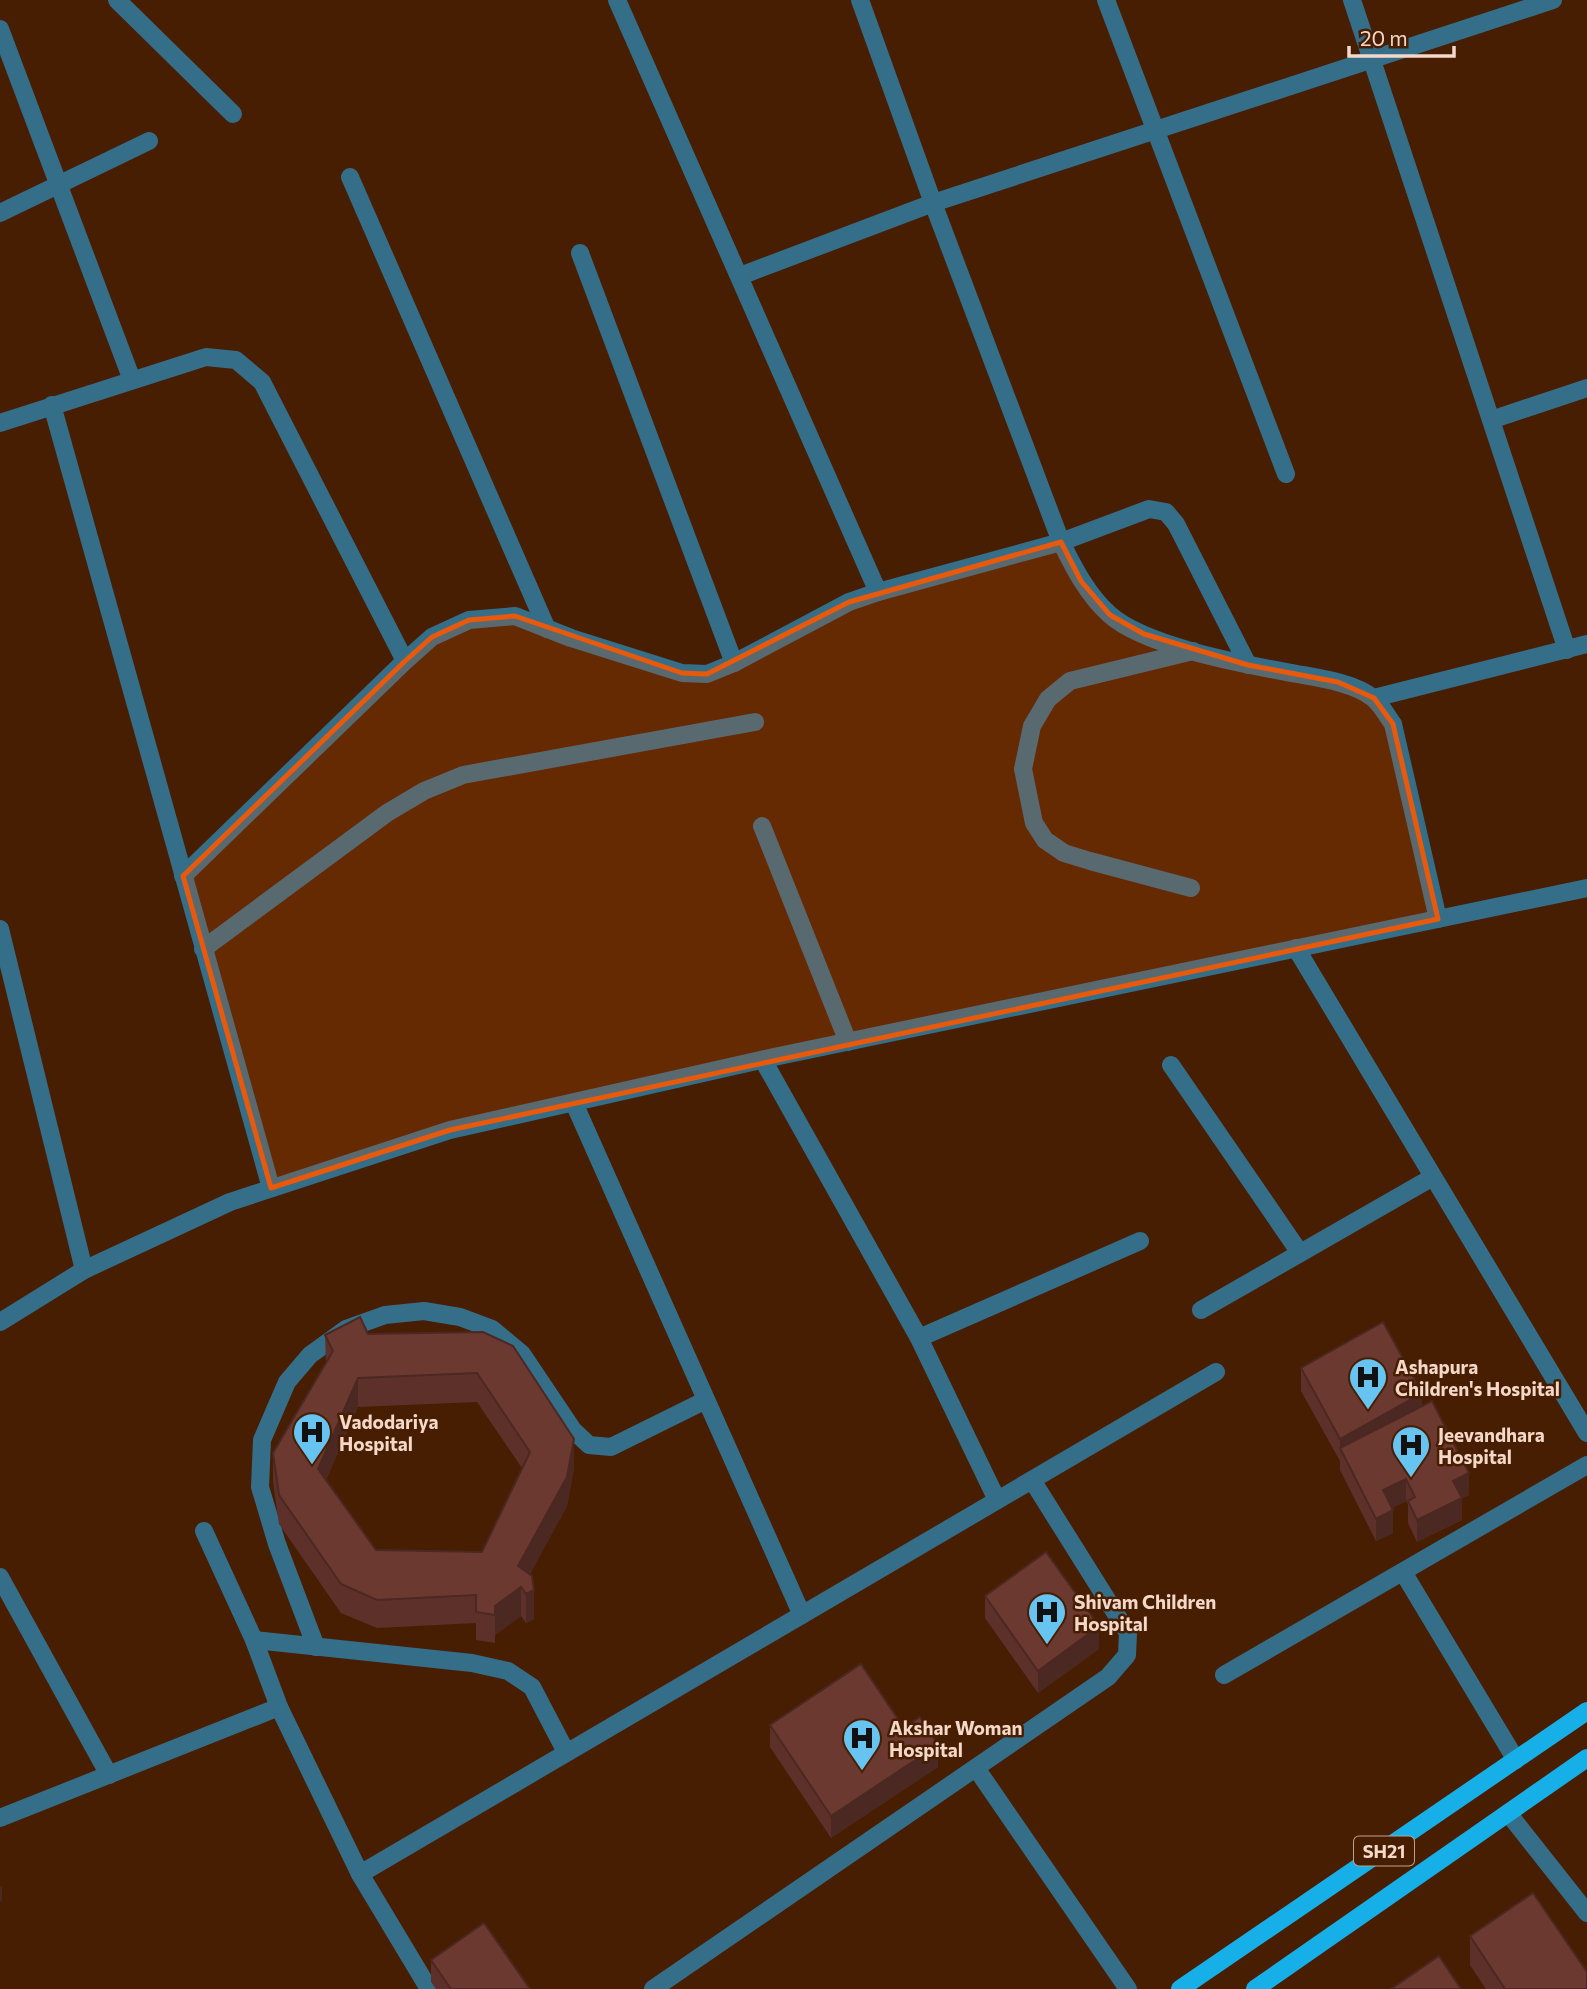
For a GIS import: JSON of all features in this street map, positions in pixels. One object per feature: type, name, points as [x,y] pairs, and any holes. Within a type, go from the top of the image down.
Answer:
[{"type":"main road","name":"SH21","points":[[1180,1989],[1587,1711]]},
{"type":"main road","name":"SH21","points":[[1255,1989],[1587,1758]]},
{"type":"street","points":[[117,0],[233,114]]},
{"type":"street","points":[[617,0],[878,592]]},
{"type":"street","points":[[860,0],[933,203],[1061,542],[1081,582],[1110,615],[1144,634],[1193,651],[1248,665],[1338,682],[1374,698],[1393,724],[1438,919]]},
{"type":"street","points":[[1106,0],[1286,474]]},
{"type":"street","points":[[1352,0],[1567,650]]},
{"type":"street","points":[[740,276],[933,203],[1553,0]]},
{"type":"street","points":[[0,29],[132,380]]},
{"type":"street","points":[[0,213],[149,141]]},
{"type":"street","points":[[350,177],[547,629]]},
{"type":"street","points":[[580,253],[734,663]]},
{"type":"street","points":[[0,423],[206,357],[236,360],[262,383],[405,661]]},
{"type":"street","points":[[1491,420],[1587,388]]},
{"type":"street","points":[[51,405],[271,1188]]},
{"type":"street","points":[[183,876],[405,661],[432,637],[469,620],[515,617],[682,673],[707,674],[734,663],[849,602],[1061,542],[1149,509],[1166,512],[1176,524],[1248,665]]},
{"type":"street","points":[[1374,698],[1587,644]]},
{"type":"street","points":[[1191,888],[1064,853],[1045,840],[1034,823],[1023,769],[1032,726],[1048,699],[1070,681],[1193,651]]},
{"type":"street","points":[[203,949],[387,814],[424,791],[463,775],[755,722]]},
{"type":"street","points":[[762,826],[848,1042]]},
{"type":"street","points":[[0,1322],[84,1270],[230,1202],[450,1130],[848,1042],[1587,888]]},
{"type":"street","points":[[0,929],[84,1270]]},
{"type":"street","points":[[1296,948],[1587,1433]]},
{"type":"street","points":[[764,1060],[919,1338],[997,1500]]},
{"type":"street","points":[[1171,1065],[1300,1253]]},
{"type":"street","points":[[574,1104],[802,1615]]},
{"type":"street","points":[[1201,1310],[1433,1177]]},
{"type":"street","points":[[919,1338],[1140,1241]]},
{"type":"street","points":[[316,1647],[277,1545],[260,1487],[262,1440],[287,1382],[310,1355],[346,1329],[385,1315],[424,1311],[460,1317],[492,1329],[522,1354],[573,1430],[589,1445],[611,1447],[706,1400]]},
{"type":"street","points":[[360,1874],[1216,1372]]},
{"type":"street","points":[[1224,1675],[1587,1465]]},
{"type":"street","points":[[653,1989],[1108,1678],[1127,1654],[1128,1633],[1032,1480]]},
{"type":"street","points":[[204,1531],[254,1640],[279,1707],[360,1874],[429,1989]]},
{"type":"street","points":[[1403,1572],[1516,1760]]},
{"type":"street","points":[[0,1577],[109,1775]]},
{"type":"street","points":[[254,1640],[472,1663],[508,1671],[532,1687],[566,1752]]},
{"type":"street","points":[[0,1818],[279,1707]]},
{"type":"street","points":[[976,1768],[1128,1989]]},
{"type":"street","points":[[1508,1813],[1587,1913]]},
{"type":"highlighted area","points":[[1061,542],[1081,581],[1110,615],[1144,634],[1248,665],[1338,682],[1374,698],[1393,724],[1438,919],[450,1130],[271,1188],[183,876],[405,661],[432,637],[469,620],[515,616],[682,673],[707,674],[849,602]]},
{"type":"building","points":[[360,1317],[368,1334],[483,1332],[513,1346],[574,1439],[567,1477],[518,1566],[532,1576],[534,1590],[526,1594],[521,1587],[495,1606],[495,1615],[476,1612],[476,1595],[377,1600],[341,1584],[279,1495],[273,1453],[333,1351],[325,1335]],"holes":[[[477,1373],[530,1452],[482,1552],[376,1550],[318,1469],[358,1378]]]},
{"type":"building","points":[[1383,1322],[1422,1393],[1340,1439],[1301,1368]]},
{"type":"building","points":[[1432,1401],[1469,1473],[1453,1481],[1462,1498],[1417,1520],[1408,1501],[1415,1497],[1406,1479],[1383,1490],[1393,1510],[1376,1519],[1340,1448]]},
{"type":"building","points":[[1046,1552],[1099,1626],[1038,1671],[985,1596]]},
{"type":"building","points":[[861,1664],[904,1728],[920,1717],[938,1745],[831,1816],[770,1725]]},
{"type":"building","points":[[1533,1893],[1587,1972],[1587,1989],[1505,1989],[1470,1936]]},
{"type":"building","points":[[484,1923],[530,1989],[451,1989],[431,1960]]},
{"type":"building","points":[[1439,1956],[1461,1989],[1391,1989]]},
{"type":"place","name":"Ashapura Children's Hospital","points":[[1368,1411]]},
{"type":"place","name":"Vadodariya Hospital","points":[[312,1466]]},
{"type":"place","name":"Jeevandhara Hospital","points":[[1411,1479]]},
{"type":"place","name":"Shivam Children Hospital","points":[[1047,1646]]},
{"type":"place","name":"Akshar Woman Hospital","points":[[862,1772]]}]
